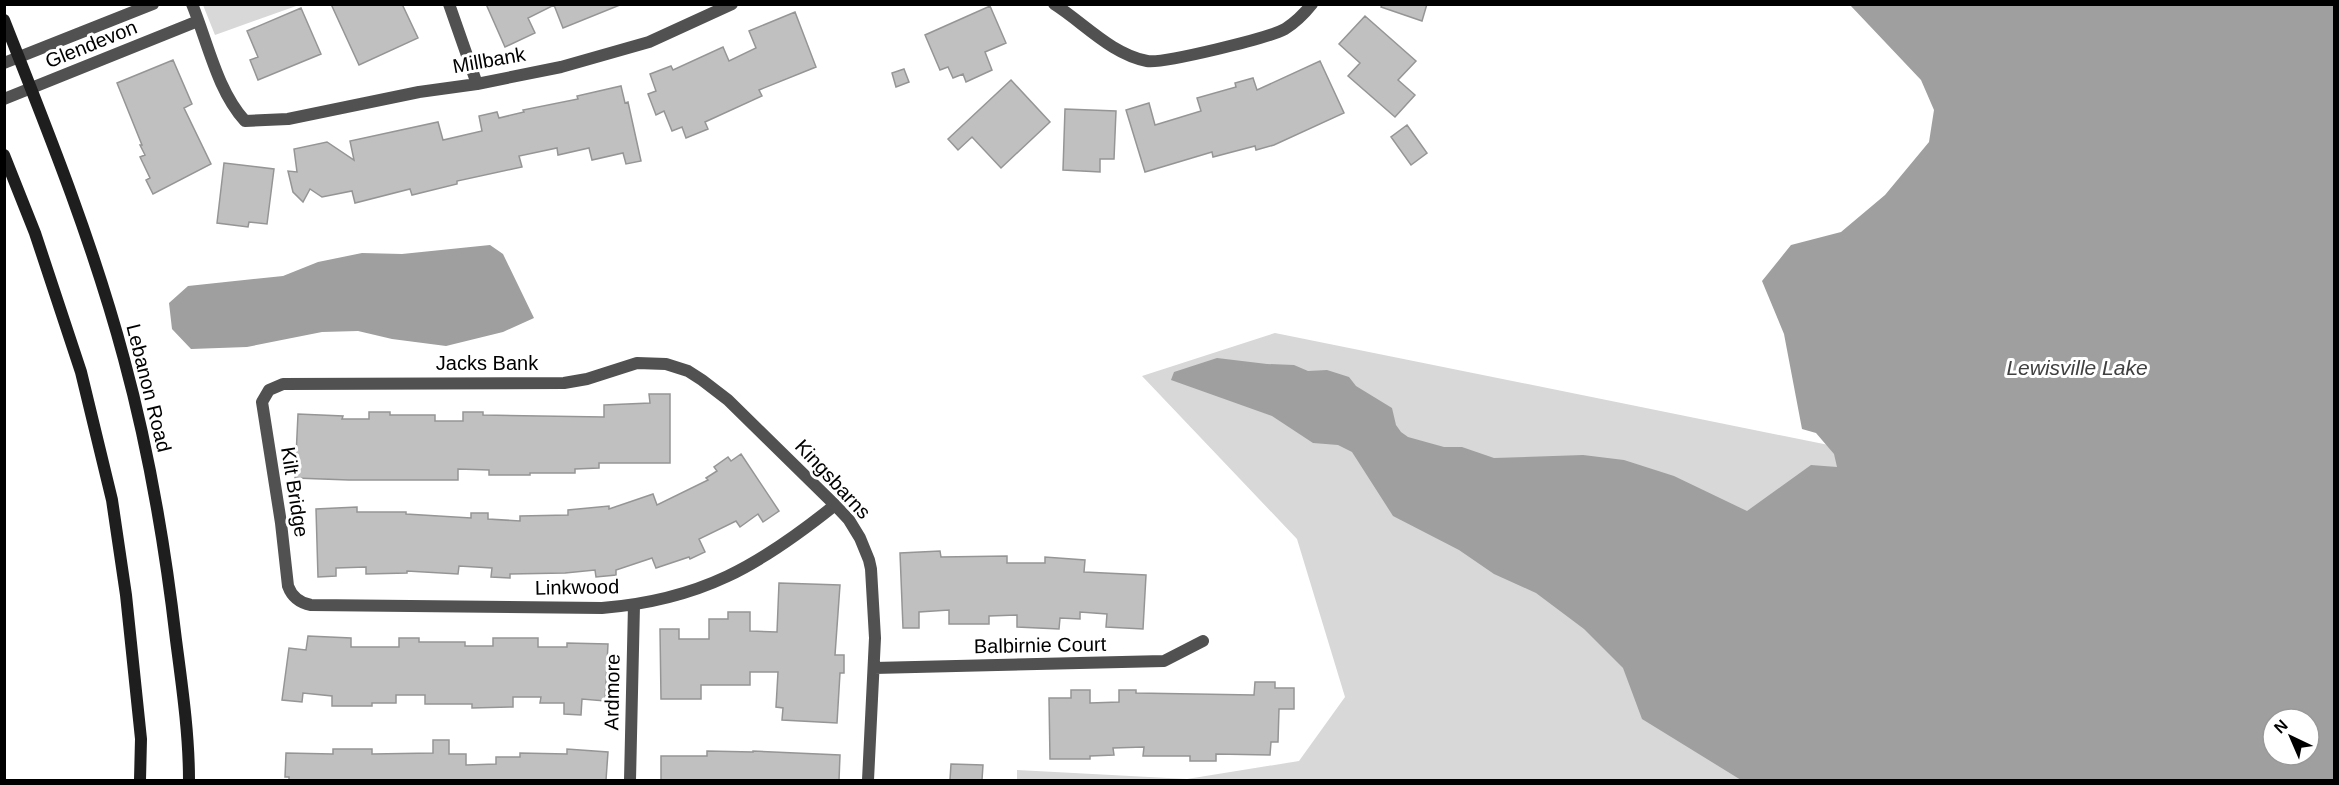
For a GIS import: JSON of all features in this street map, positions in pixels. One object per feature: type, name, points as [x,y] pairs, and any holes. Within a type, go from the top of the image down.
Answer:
[{"type":"main road","name":"Lebanon Road","points":[[4,20],[98,273],[124,358],[161,528],[174,616],[189,780]]},
{"type":"main road","points":[[4,155],[35,233],[81,372],[112,500],[126,595],[141,739],[140,780]]},
{"type":"street","name":"Glendevon","points":[[4,63],[153,4]]},
{"type":"street","points":[[192,4],[198,21]]},
{"type":"street","points":[[449,4],[477,84]]},
{"type":"street","name":"Millbank","points":[[198,21],[223,87],[233,108],[245,121],[288,119],[419,92],[477,84],[561,67],[649,42],[712,8],[732,4]]},
{"type":"street","points":[[1054,4],[1119,51],[1148,62],[1164,61],[1239,44],[1283,30],[1299,20],[1312,4]]},
{"type":"street","name":"Glendevon","points":[[4,99],[198,21]]},
{"type":"street","name":"Jacks Bank","points":[[267,392],[283,384],[564,383],[587,379],[646,362],[674,366],[702,380]]},
{"type":"street","name":"Kingsbarns","points":[[702,380],[728,400],[835,505],[855,530],[869,560],[875,638],[868,780]]},
{"type":"street","name":"Kilt Bridge","points":[[267,392],[262,402],[262,417],[281,523],[288,586],[295,597]]},
{"type":"street","name":"Linkwood","points":[[295,597],[306,604],[317,606],[602,608],[634,605],[683,594],[728,578],[775,552],[835,505]]},
{"type":"street","name":"Ardmore","points":[[630,780],[634,605]]},
{"type":"street","name":"Balbirnie Court","points":[[874,668],[1164,661],[1203,641]]},
{"type":"shaded area","points":[[203,5],[299,5],[215,35]]},
{"type":"shaded area","points":[[1275,333],[2056,491],[2256,780],[1017,780],[1017,770],[1187,779],[1299,761],[1345,697],[1297,539],[1142,376]]},
{"type":"water","name":"Lewisville Lake","points":[[1850,5],[2334,5],[2334,780],[1741,780],[1642,719],[1623,668],[1584,629],[1536,593],[1494,574],[1459,550],[1393,516],[1352,452],[1338,445],[1313,443],[1272,416],[1171,380],[1174,372],[1217,358],[1294,365],[1308,371],[1327,370],[1349,377],[1356,386],[1392,408],[1396,425],[1408,437],[1444,447],[1462,447],[1494,458],[1583,455],[1624,460],[1674,476],[1747,511],[1811,465],[1837,467],[1834,454],[1816,433],[1802,429],[1784,334],[1762,281],[1791,245],[1841,232],[1885,195],[1929,142],[1934,110],[1921,80]]},
{"type":"water","points":[[490,245],[503,254],[534,318],[503,332],[446,346],[392,339],[358,331],[322,332],[247,347],[191,349],[172,329],[169,303],[188,286],[283,276],[318,262],[362,253],[402,254]]},
{"type":"building","points":[[331,4],[402,4],[418,38],[359,65]]},
{"type":"building","points":[[486,4],[620,5],[563,28],[554,5],[528,18],[535,33],[505,47]]},
{"type":"building","points":[[1382,4],[1427,4],[1422,21],[1381,7]]},
{"type":"building","points":[[990,6],[1006,43],[985,52],[992,70],[966,82],[963,74],[953,78],[948,67],[940,70],[925,35]]},
{"type":"building","points":[[301,8],[321,54],[258,80],[250,60],[258,57],[247,31]]},
{"type":"building","points":[[795,12],[816,67],[759,90],[762,96],[705,122],[708,129],[686,138],[682,127],[672,131],[664,111],[656,115],[648,94],[656,91],[650,74],[671,66],[673,70],[723,47],[729,61],[756,48],[749,31]]},
{"type":"building","points":[[1365,16],[1416,61],[1398,80],[1415,95],[1395,117],[1348,76],[1360,63],[1339,44]]},
{"type":"building","points":[[173,60],[192,104],[184,108],[211,164],[153,194],[146,180],[150,178],[140,157],[145,155],[140,145],[142,145],[117,83]]},
{"type":"building","points":[[1320,61],[1344,113],[1274,145],[1256,150],[1255,146],[1213,157],[1212,152],[1145,172],[1126,110],[1149,103],[1155,125],[1201,111],[1197,98],[1236,87],[1235,83],[1253,78],[1257,90]]},
{"type":"building","points":[[904,69],[909,82],[896,87],[892,73]]},
{"type":"building","points":[[1011,80],[1050,122],[1001,168],[972,137],[958,150],[948,139]]},
{"type":"building","points":[[621,86],[625,103],[628,102],[641,161],[626,164],[623,153],[592,160],[589,148],[558,155],[557,148],[519,156],[522,167],[457,181],[457,184],[412,195],[410,189],[355,203],[352,191],[322,197],[310,189],[303,202],[293,192],[288,171],[297,172],[294,149],[327,142],[354,160],[350,141],[438,122],[443,140],[482,131],[479,116],[497,112],[499,118]]},
{"type":"building","points":[[1065,109],[1116,111],[1114,159],[1100,159],[1100,172],[1063,170]]},
{"type":"building","points":[[1407,125],[1427,153],[1411,165],[1391,137]]},
{"type":"building","points":[[224,163],[274,169],[267,224],[249,222],[248,227],[217,223]]},
{"type":"building","points":[[649,394],[670,394],[670,463],[599,463],[599,468],[575,469],[575,473],[530,473],[530,475],[489,475],[489,470],[458,469],[458,480],[295,478],[298,414],[343,416],[342,419],[369,419],[369,412],[390,412],[390,415],[435,415],[435,421],[463,421],[463,412],[483,412],[483,415],[604,417],[604,405],[650,403]]},
{"type":"building","points":[[741,454],[779,511],[763,522],[758,514],[740,527],[736,521],[699,539],[705,552],[690,559],[689,557],[656,568],[652,558],[616,570],[616,575],[596,577],[595,570],[510,574],[510,578],[491,577],[492,568],[459,566],[458,574],[407,571],[407,573],[366,574],[366,567],[336,568],[336,576],[318,577],[316,509],[357,507],[357,512],[406,512],[406,514],[471,518],[471,513],[488,513],[488,519],[520,521],[520,516],[568,515],[568,510],[609,506],[609,509],[653,494],[657,505],[708,480],[706,478],[717,471],[714,467],[728,457],[731,461]]},
{"type":"building","points":[[940,551],[941,557],[1007,556],[1007,563],[1045,563],[1045,557],[1085,560],[1084,572],[1146,575],[1143,629],[1106,627],[1107,614],[1080,612],[1080,619],[1060,618],[1059,629],[1017,627],[1017,615],[989,616],[989,624],[949,624],[949,610],[919,612],[919,628],[903,628],[900,553]]},
{"type":"building","points":[[779,583],[840,585],[835,655],[844,655],[844,673],[840,673],[837,723],[782,720],[783,708],[776,707],[778,672],[750,672],[750,685],[701,685],[701,699],[661,699],[660,629],[679,629],[679,639],[709,639],[709,619],[728,619],[728,612],[750,612],[750,631],[777,632]]},
{"type":"building","points":[[308,636],[351,638],[351,647],[399,647],[399,638],[419,638],[419,642],[465,642],[465,646],[493,646],[493,638],[538,638],[538,647],[567,647],[567,643],[608,644],[605,701],[582,699],[581,715],[564,714],[564,703],[540,703],[541,697],[513,697],[513,707],[472,708],[472,704],[425,704],[425,695],[396,695],[396,703],[372,703],[372,706],[332,706],[332,696],[303,693],[302,702],[282,700],[289,648],[306,650]]},
{"type":"building","points":[[1255,682],[1275,682],[1275,688],[1294,688],[1294,709],[1279,709],[1278,742],[1271,742],[1270,755],[1216,754],[1216,761],[1190,761],[1190,756],[1143,756],[1144,747],[1113,748],[1114,755],[1090,756],[1090,759],[1050,759],[1049,698],[1071,698],[1071,690],[1090,690],[1090,703],[1119,702],[1119,690],[1136,690],[1136,693],[1254,695]]},
{"type":"building","points":[[433,740],[449,740],[449,754],[466,754],[466,765],[496,764],[496,757],[520,757],[520,753],[567,754],[567,749],[608,752],[606,780],[289,780],[289,777],[285,777],[286,753],[333,754],[333,749],[372,749],[372,754],[433,753]]},
{"type":"building","points":[[707,751],[840,755],[839,780],[661,780],[661,756],[707,756]]},
{"type":"building","points":[[951,764],[983,765],[982,780],[950,780]]}]
